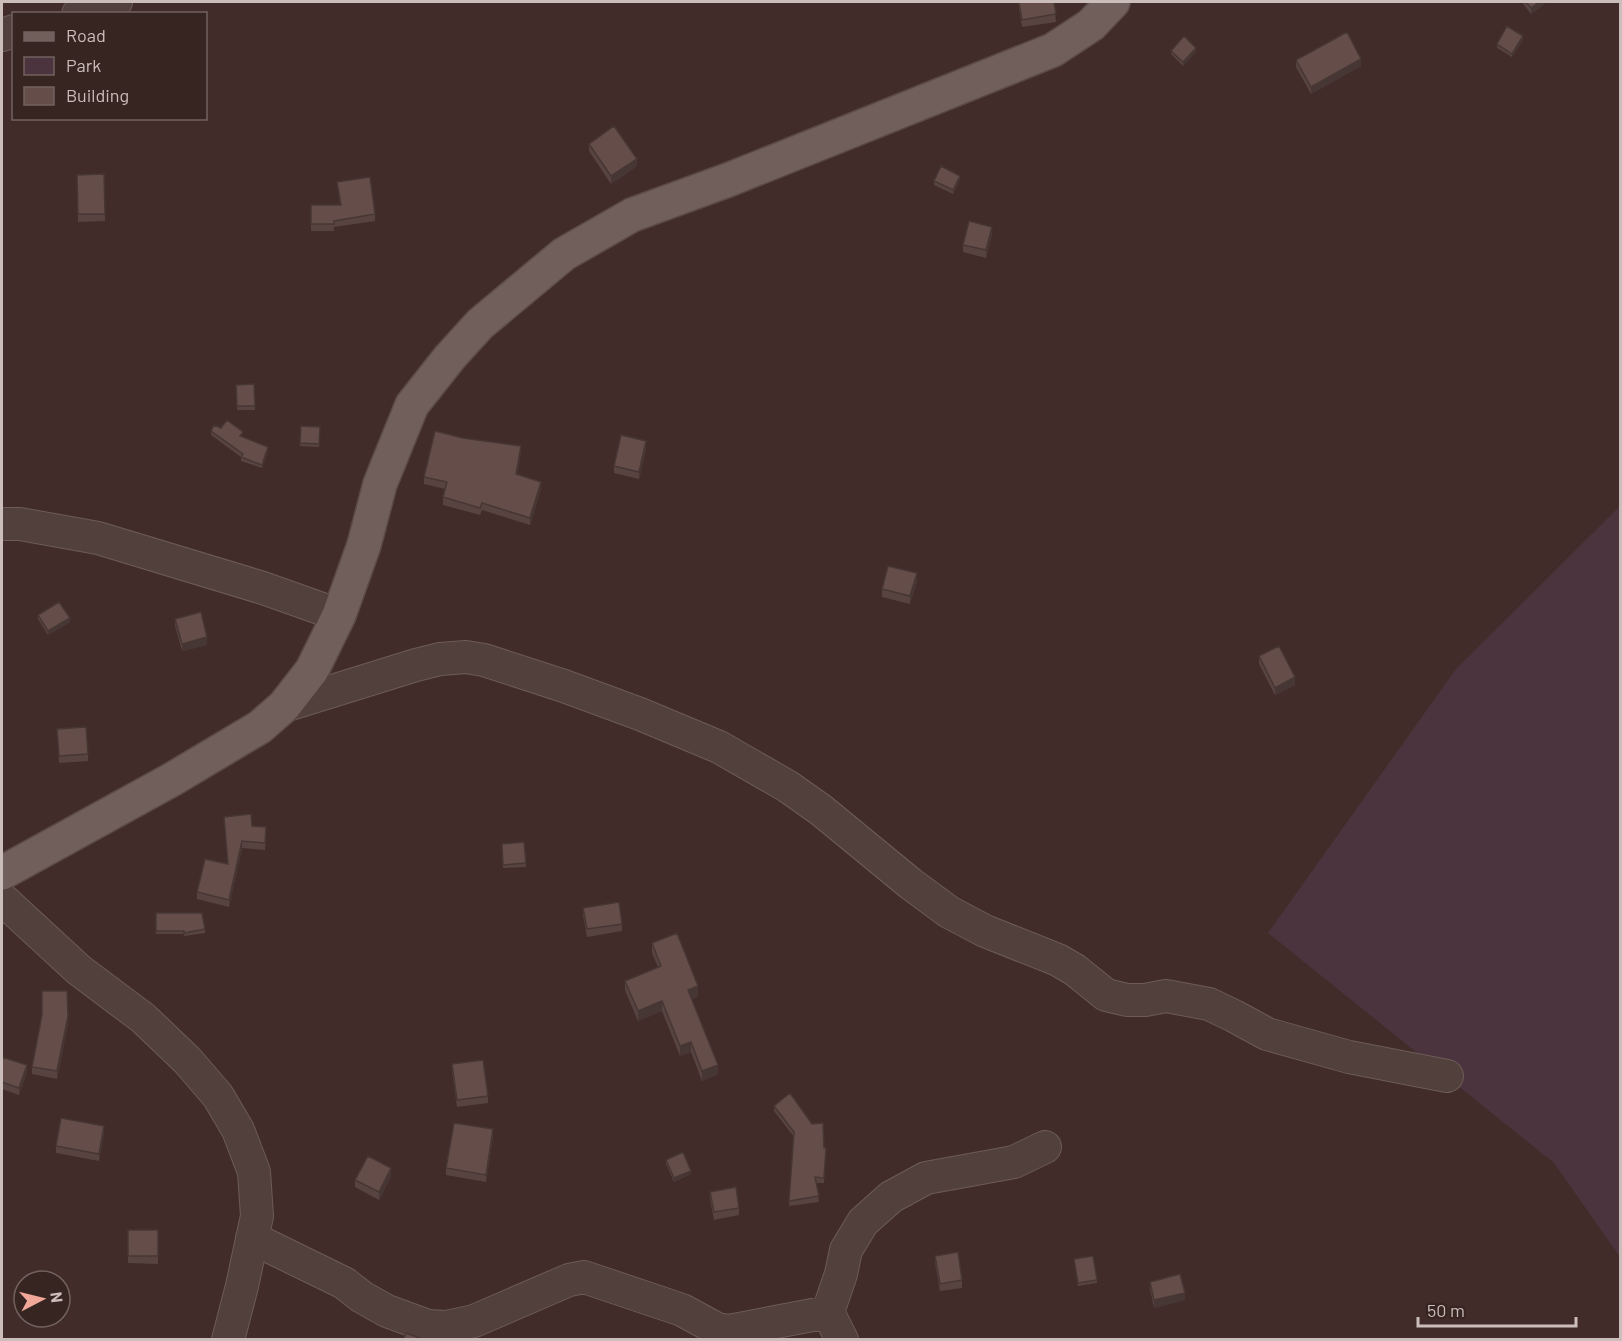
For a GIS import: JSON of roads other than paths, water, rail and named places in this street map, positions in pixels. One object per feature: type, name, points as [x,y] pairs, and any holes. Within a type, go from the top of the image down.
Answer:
[{"type":"main road","points":[[2,873],[171,780],[260,727],[284,706],[312,670],[339,615],[364,545],[380,484],[412,405],[480,324],[564,254],[632,215],[728,180],[1053,50],[1091,25],[1113,2]]},
{"type":"street","points":[[84,12],[116,2]]},
{"type":"street","points":[[2,524],[20,524],[98,538],[263,588],[339,615]]},
{"type":"street","points":[[284,706],[440,659],[466,657],[484,660],[640,714],[719,747],[787,786],[821,810],[949,912],[985,931],[1058,960],[1075,970],[1106,995],[1127,1000],[1145,1000],[1166,996],[1209,1005],[1267,1034],[1349,1057],[1447,1076]]},
{"type":"street","points":[[2,899],[79,970],[143,1018],[187,1060],[218,1096],[238,1131],[254,1172],[257,1216],[228,1340]]},
{"type":"street","points":[[252,1238],[344,1283],[362,1297],[387,1311],[428,1326],[446,1327],[474,1321],[569,1280],[584,1277],[682,1310],[717,1329],[729,1331],[835,1326],[846,1250],[863,1221],[891,1197],[926,1178],[1014,1162],[1045,1147]]}]
